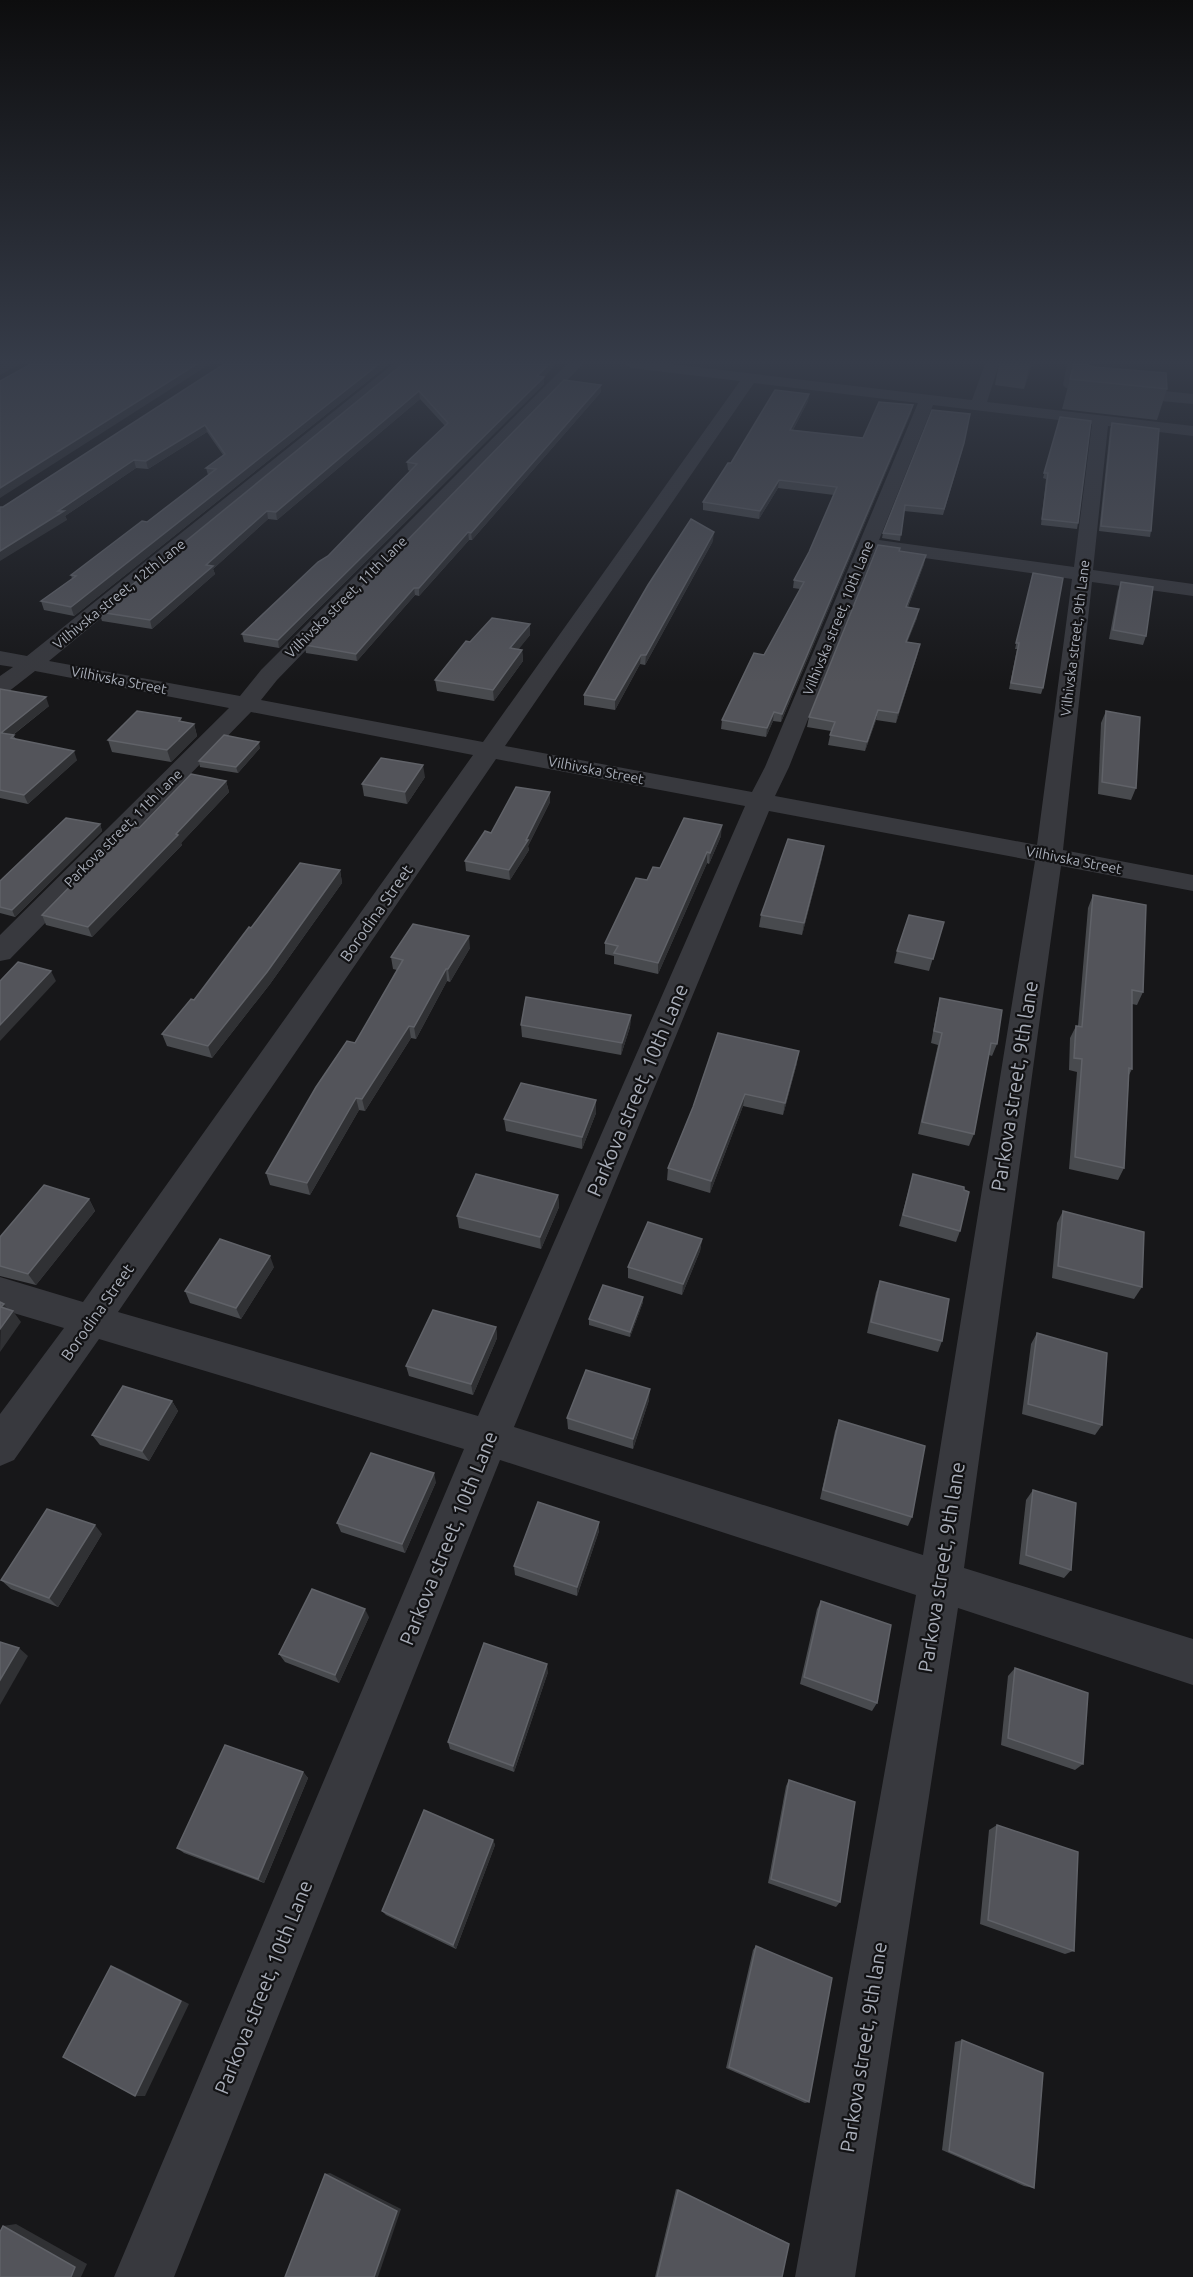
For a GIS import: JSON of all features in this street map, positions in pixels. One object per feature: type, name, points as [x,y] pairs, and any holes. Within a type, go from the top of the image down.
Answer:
[{"type":"street","name":"Vilhivska street, 12th Lane","points":[[0,687],[66,637],[272,470]]},
{"type":"street","name":"Vilhivska street, 11th Lane","points":[[246,704],[269,675],[471,470]]},
{"type":"street","name":"Borodina Street","points":[[0,1447],[490,750],[695,470]]},
{"type":"street","name":"Vilhivska street, 10th Lane","points":[[760,801],[777,767],[898,470]]},
{"type":"street","name":"Vilhivska street, 9th Lane","points":[[1049,855],[1095,470]]},
{"type":"street","points":[[868,544],[1193,590]]},
{"type":"street","name":"Vilhivska Street","points":[[0,658],[1193,883]]},
{"type":"street","name":"Parkova street, 11th Lane","points":[[0,952],[246,704]]},
{"type":"street","name":"Parkova street, 10th Lane","points":[[144,2277],[489,1438],[760,801]]},
{"type":"street","name":"Parkova street, 9th lane","points":[[825,2277],[940,1581],[1049,855]]},
{"type":"street","points":[[0,1293],[90,1322],[489,1438],[1193,1662]]},
{"type":"building","points":[[0,470],[28,470],[0,488]]},
{"type":"building","points":[[60,470],[119,470],[58,511],[64,511],[0,551],[0,507]]},
{"type":"building","points":[[214,470],[244,470],[71,607],[41,601],[76,576],[71,575],[142,521],[147,522]]},
{"type":"building","points":[[273,470],[325,470],[276,512],[267,511],[206,565],[213,566],[150,620],[99,612]]},
{"type":"building","points":[[411,470],[450,470],[278,640],[242,634],[318,562],[328,556]]},
{"type":"building","points":[[476,470],[526,470],[419,588],[414,588],[356,654],[305,645]]},
{"type":"building","points":[[723,470],[885,470],[782,714],[774,712],[767,728],[722,720],[754,653],[764,655],[804,582],[794,580],[809,552],[837,487],[779,480],[760,511],[703,502]]},
{"type":"building","points":[[908,470],[956,470],[944,509],[905,505],[901,535],[883,533]]},
{"type":"building","points":[[1045,470],[1085,470],[1078,523],[1042,519],[1048,473],[1044,473]]},
{"type":"building","points":[[1107,470],[1156,470],[1151,531],[1101,526]]},
{"type":"building","points":[[691,519],[714,532],[646,655],[641,655],[615,700],[584,695],[648,585]]},
{"type":"building","points":[[878,545],[926,555],[906,607],[919,609],[906,642],[920,644],[898,713],[878,710],[867,742],[830,735],[835,722],[809,717]]},
{"type":"building","points":[[1033,573],[1063,578],[1043,688],[1011,683],[1019,643],[1016,643]]},
{"type":"building","points":[[1121,582],[1153,587],[1146,636],[1113,630]]},
{"type":"building","points":[[492,618],[530,624],[510,648],[522,650],[493,690],[435,680],[466,641],[470,642]]},
{"type":"building","points":[[0,689],[46,697],[1,733],[14,735],[11,738],[74,751],[24,795],[0,790]]},
{"type":"building","points":[[137,711],[181,718],[179,721],[194,724],[167,750],[108,740]]},
{"type":"building","points":[[1106,711],[1140,717],[1136,788],[1102,782]]},
{"type":"building","points":[[224,735],[259,742],[236,767],[199,761]]},
{"type":"building","points":[[381,758],[423,765],[405,792],[362,784]]},
{"type":"building","points":[[191,774],[226,781],[176,834],[178,835],[88,927],[42,915],[129,826],[139,828]]},
{"type":"building","points":[[516,787],[550,792],[526,840],[528,840],[509,870],[465,861],[485,831],[491,833]]},
{"type":"building","points":[[66,818],[100,824],[12,910],[0,907],[0,881]]},
{"type":"building","points":[[684,818],[722,825],[710,853],[707,852],[658,963],[614,953],[618,946],[605,943],[636,878],[647,880],[653,867],[660,868]]},
{"type":"building","points":[[788,839],[824,846],[804,923],[761,915]]},
{"type":"building","points":[[300,863],[340,870],[267,972],[208,1046],[162,1034],[191,999],[194,1000]]},
{"type":"building","points":[[1093,895],[1146,905],[1143,992],[1132,990],[1132,1069],[1129,1068],[1124,1168],[1075,1157],[1082,1059],[1074,1058],[1076,1026],[1082,1027]]},
{"type":"building","points":[[909,915],[944,922],[933,959],[897,951]]},
{"type":"building","points":[[413,924],[469,936],[446,969],[414,1027],[409,1026],[362,1099],[356,1098],[307,1183],[266,1173],[316,1087],[347,1041],[355,1043],[403,960],[391,957]]},
{"type":"building","points":[[18,962],[51,971],[0,1025],[0,981]]},
{"type":"building","points":[[526,997],[631,1015],[622,1043],[521,1025]]},
{"type":"building","points":[[940,998],[1002,1010],[997,1044],[991,1043],[974,1134],[922,1122],[942,1033],[934,1031]]},
{"type":"building","points":[[718,1033],[799,1051],[785,1103],[745,1094],[711,1181],[668,1168],[693,1107]]},
{"type":"building","points":[[521,1083],[596,1100],[582,1137],[504,1119]]},
{"type":"building","points":[[476,1174],[558,1195],[540,1237],[457,1216]]},
{"type":"building","points":[[913,1174],[964,1187],[964,1190],[969,1192],[960,1231],[903,1215]]},
{"type":"building","points":[[44,1185],[89,1199],[28,1274],[0,1266],[0,1237]]},
{"type":"building","points":[[1063,1211],[1144,1232],[1142,1287],[1058,1266]]},
{"type":"building","points":[[648,1222],[702,1239],[683,1284],[628,1267]]},
{"type":"building","points":[[220,1239],[270,1256],[236,1308],[185,1291]]},
{"type":"building","points":[[880,1281],[949,1299],[942,1341],[871,1322]]},
{"type":"building","points":[[603,1285],[643,1297],[630,1332],[589,1319]]},
{"type":"building","points":[[0,1302],[4,1304],[1,1307],[13,1311],[0,1329]]},
{"type":"building","points":[[433,1310],[496,1327],[471,1384],[406,1366]]},
{"type":"building","points":[[1037,1333],[1107,1353],[1102,1425],[1028,1404]]},
{"type":"building","points":[[586,1370],[650,1389],[633,1439],[567,1418]]},
{"type":"building","points":[[123,1386],[172,1401],[142,1451],[92,1435]]},
{"type":"building","points":[[839,1420],[925,1446],[912,1517],[823,1490]]},
{"type":"building","points":[[371,1453],[434,1473],[402,1544],[337,1523]]},
{"type":"building","points":[[1033,1490],[1076,1503],[1071,1570],[1026,1555]]},
{"type":"building","points":[[538,1502],[599,1522],[577,1587],[514,1566]]},
{"type":"building","points":[[47,1509],[95,1525],[49,1598],[1,1580]]},
{"type":"building","points":[[312,1589],[365,1609],[335,1675],[279,1654]]},
{"type":"building","points":[[821,1601],[891,1625],[877,1703],[804,1677]]},
{"type":"building","points":[[0,1642],[19,1648],[0,1680]]},
{"type":"building","points":[[484,1643],[547,1664],[513,1766],[448,1742]]},
{"type":"building","points":[[1015,1668],[1088,1693],[1083,1764],[1008,1738]]},
{"type":"building","points":[[225,1745],[303,1772],[258,1879],[177,1848]]},
{"type":"building","points":[[789,1780],[855,1802],[840,1902],[771,1879]]},
{"type":"building","points":[[424,1810],[493,1840],[453,1945],[382,1911]]},
{"type":"building","points":[[997,1825],[1078,1852],[1074,1951],[988,1920]]},
{"type":"building","points":[[756,1946],[832,1978],[809,2102],[729,2067]]},
{"type":"building","points":[[111,1966],[181,2001],[135,2096],[63,2057]]},
{"type":"building","points":[[962,2040],[1043,2073],[1034,2188],[949,2151]]},
{"type":"building","points":[[325,2174],[397,2211],[374,2277],[285,2277]]},
{"type":"building","points":[[678,2190],[789,2244],[782,2277],[657,2277]]},
{"type":"building","points":[[3,2226],[75,2267],[71,2277],[0,2277],[0,2232]]}]
